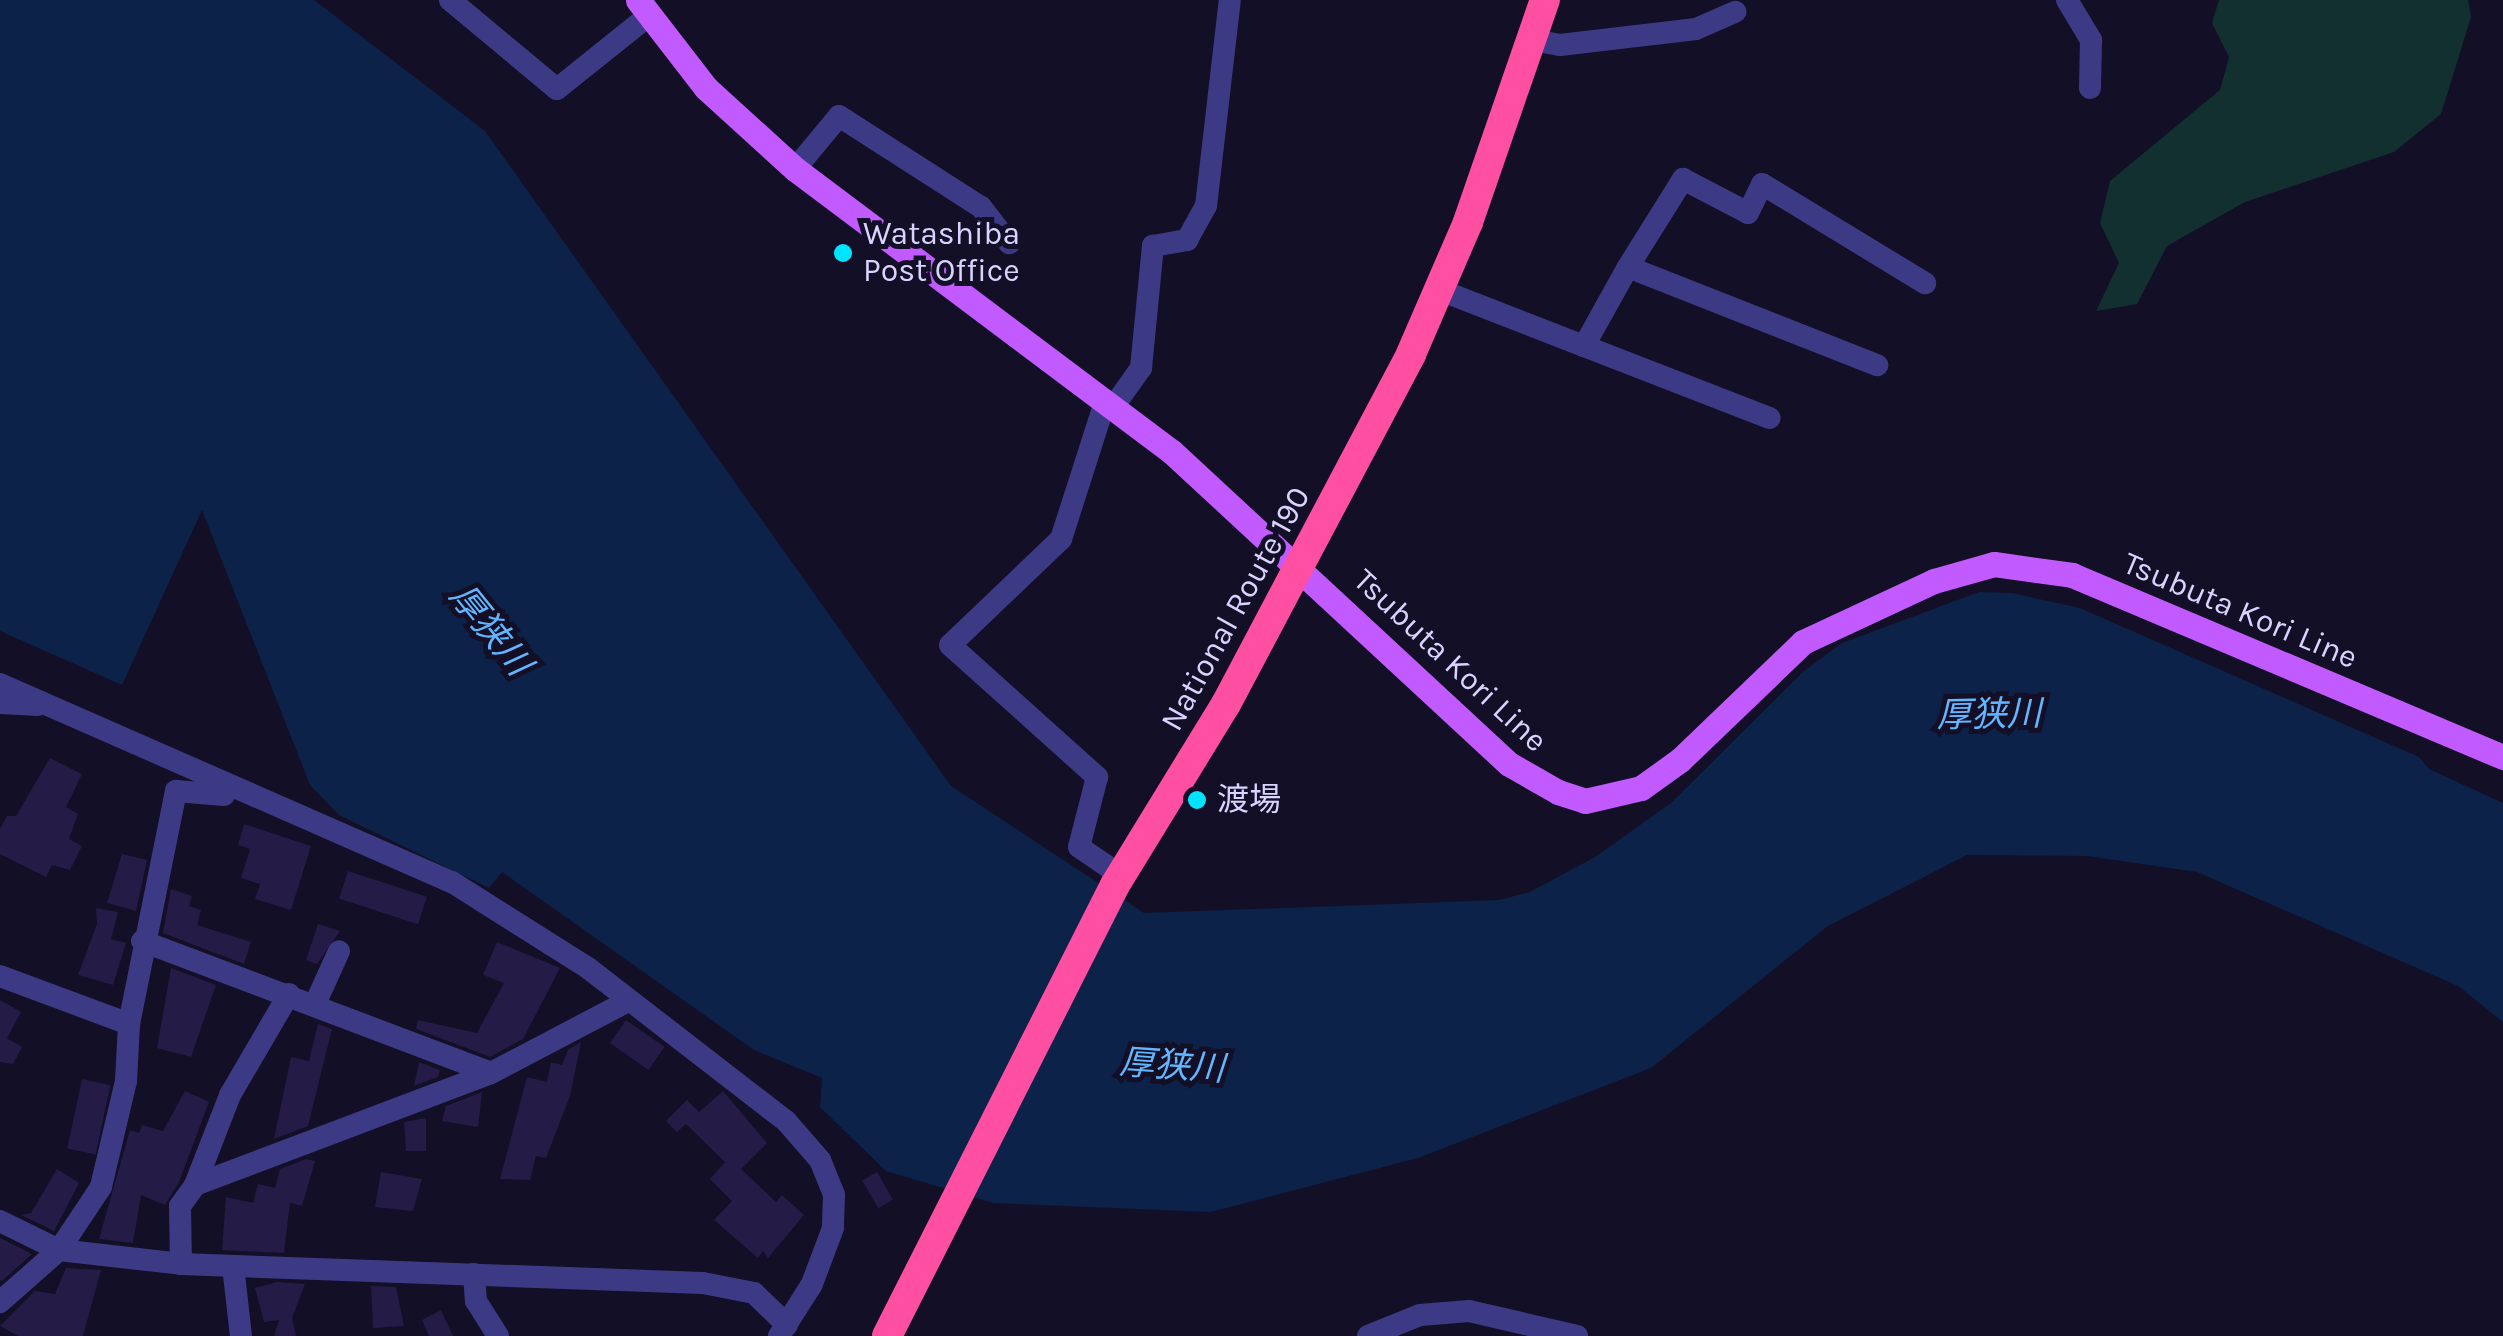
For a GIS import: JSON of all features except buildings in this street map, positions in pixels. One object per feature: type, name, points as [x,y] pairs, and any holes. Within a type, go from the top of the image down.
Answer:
[{"type":"highway","name":"National Route 190","points":[[888,1336],[1117,880],[1302,568],[1440,290],[1545,0]]},
{"type":"main road","name":"Tsubuta Kori Line","points":[[643,8],[706,88],[795,169],[1109,404],[1302,568],[1509,764],[1533,782],[1585,800],[1640,788],[1680,760],[1804,642],[1934,581],[1994,564],[2072,576],[2503,757]]},
{"type":"street","points":[[450,0],[557,89],[643,8]]},
{"type":"street","points":[[1117,880],[1078,847],[1097,777],[950,645],[1061,539],[1109,404],[1142,368],[1153,246],[1187,240],[1206,206],[1230,0]]},
{"type":"street","points":[[2068,0],[2091,40],[2090,88]]},
{"type":"street","points":[[1532,40],[1560,45],[1696,28],[1736,12]]},
{"type":"street","points":[[795,169],[839,116],[981,207],[1009,243]]},
{"type":"street","points":[[1584,346],[1683,179],[1748,212],[1762,184],[1926,283]]},
{"type":"street","points":[[1628,268],[1877,365]]},
{"type":"street","points":[[1440,290],[1770,418]]},
{"type":"street","points":[[0,684],[131,746],[452,882],[628,1001],[786,1121],[820,1160],[834,1196],[833,1228],[812,1284],[783,1331],[754,1292],[703,1283],[181,1264],[59,1250],[0,1220]]},
{"type":"street","points":[[0,704],[47,705]]},
{"type":"street","points":[[131,746],[176,792],[250,795]]},
{"type":"street","points":[[0,1302],[59,1250],[100,1186],[126,1081],[129,1024],[142,941],[176,792]]},
{"type":"street","points":[[142,941],[490,1073]]},
{"type":"street","points":[[315,1004],[340,951]]},
{"type":"street","points":[[0,976],[129,1024]]},
{"type":"street","points":[[181,1264],[180,1206],[195,1185],[230,1095],[289,994]]},
{"type":"street","points":[[195,1185],[490,1073],[628,1001]]},
{"type":"street","points":[[232,1266],[241,1336]]},
{"type":"street","points":[[474,1274],[476,1301],[498,1336]]},
{"type":"street","points":[[1368,1336],[1420,1315],[1489,1314],[1576,1336]]},
{"type":"street","points":[[1480,1336],[1489,1314]]},
{"type":"green space","points":[[2219,0],[2468,0],[2471,17],[2441,114],[2394,152],[2245,202],[2167,246],[2137,304],[2096,311],[2119,263],[2100,223],[2110,181],[2220,90],[2229,57],[2212,23]]},
{"type":"water","name":"厚狭川","points":[[0,0],[314,0],[485,131],[951,786],[1144,913],[1499,900],[1530,892],[1595,857],[1671,803],[1804,671],[1842,643],[1979,592],[2012,593],[2080,608],[2419,757],[2429,769],[2503,803],[2503,1022],[2458,986],[2197,872],[2087,856],[1967,855],[1828,926],[1651,1068],[1418,1158],[1211,1212],[993,1203],[886,1171],[820,1107],[822,1078],[754,1050],[502,872],[489,888],[339,815],[310,785],[202,510],[122,685],[0,631]]},
{"type":"place","name":"Watashiba Post Office","points":[[843,253]]},
{"type":"place","name":"渡場","points":[[1197,800]]}]
